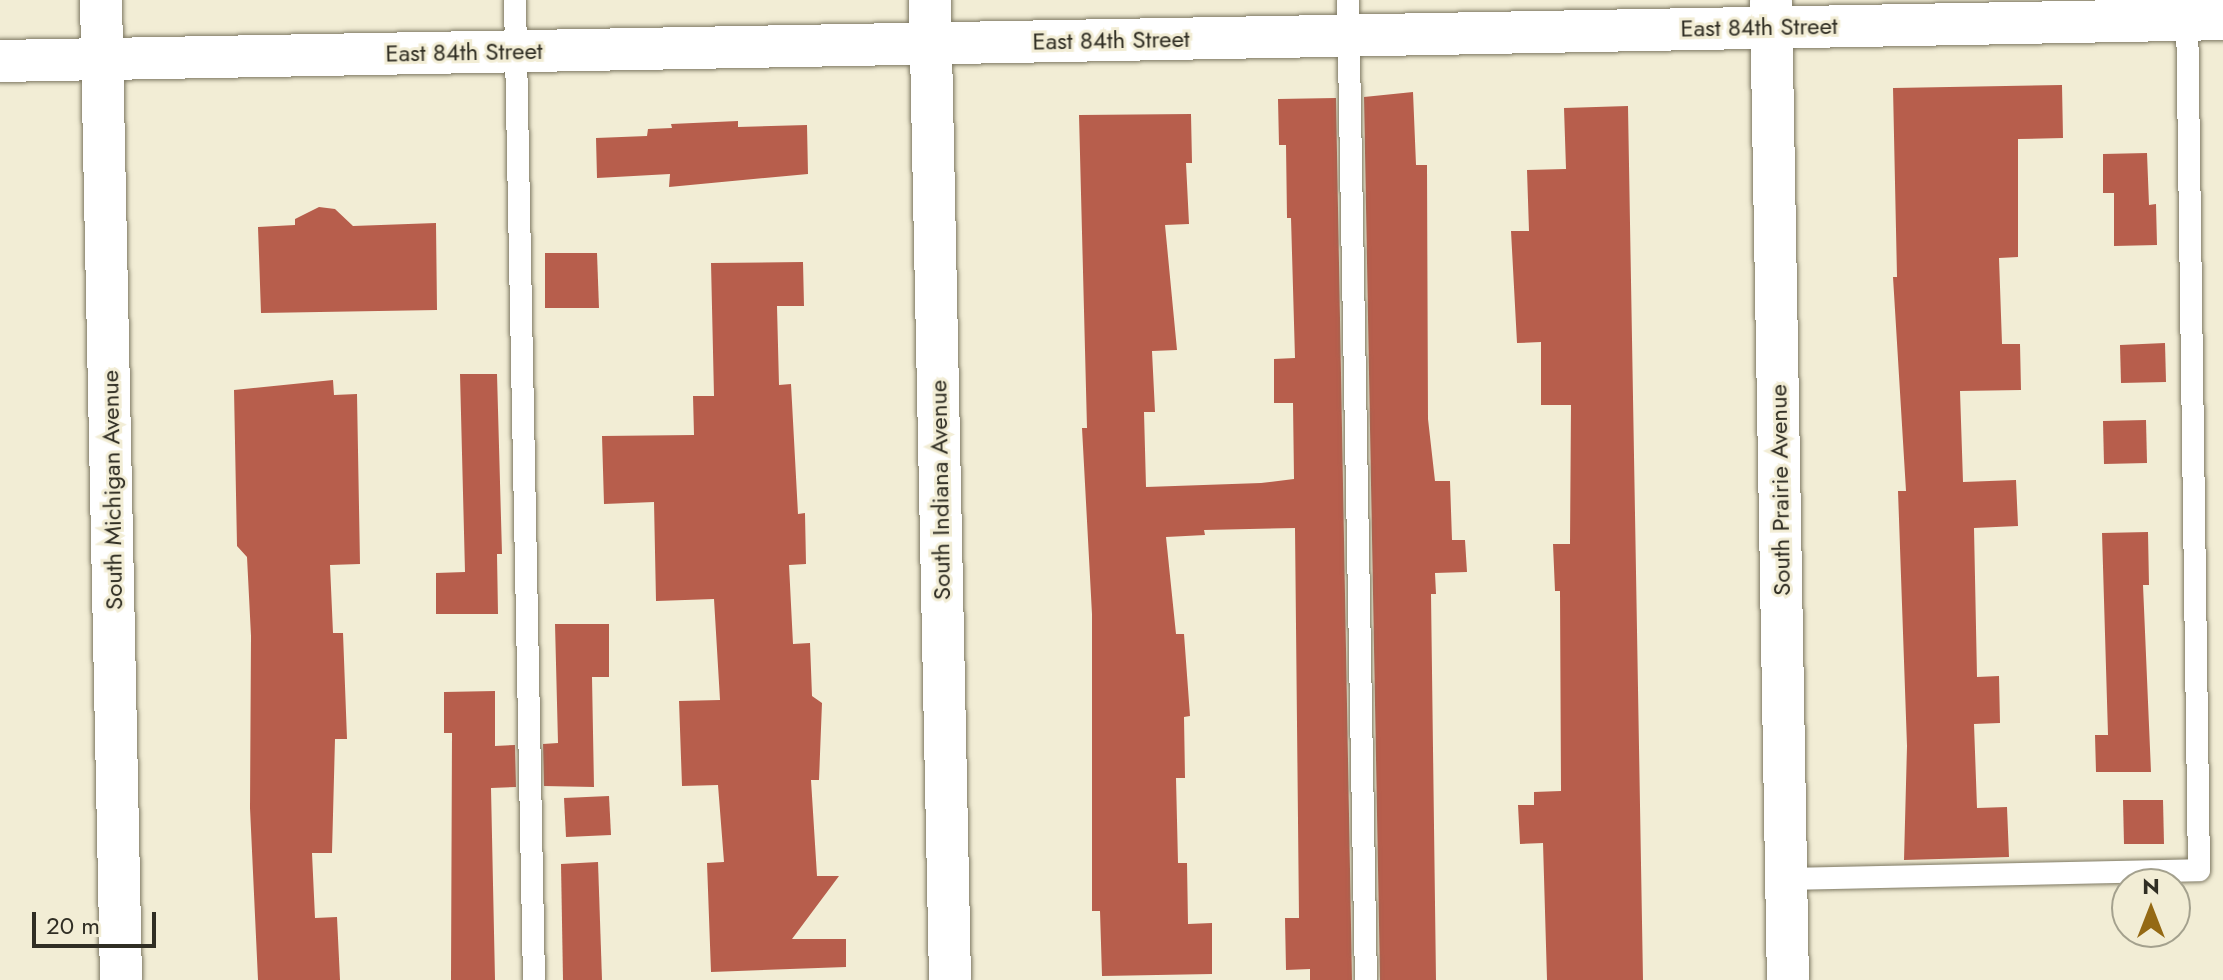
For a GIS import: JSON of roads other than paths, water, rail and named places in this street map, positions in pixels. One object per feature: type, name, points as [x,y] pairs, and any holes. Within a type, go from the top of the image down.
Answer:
[{"type":"street","name":"South Michigan Avenue","points":[[101,0],[121,980]]},
{"type":"street","name":"South Indiana Avenue","points":[[930,0],[950,980]]},
{"type":"street","name":"East 84th Street","points":[[0,61],[931,44],[1348,18],[2199,13]]},
{"type":"street","name":"South Prairie Avenue","points":[[1771,14],[1788,980]]},
{"type":"lane","points":[[515,0],[534,980]]},
{"type":"lane","points":[[1786,879],[2199,870],[2199,13]]},
{"type":"lane","points":[[1348,18],[1366,980]]}]
